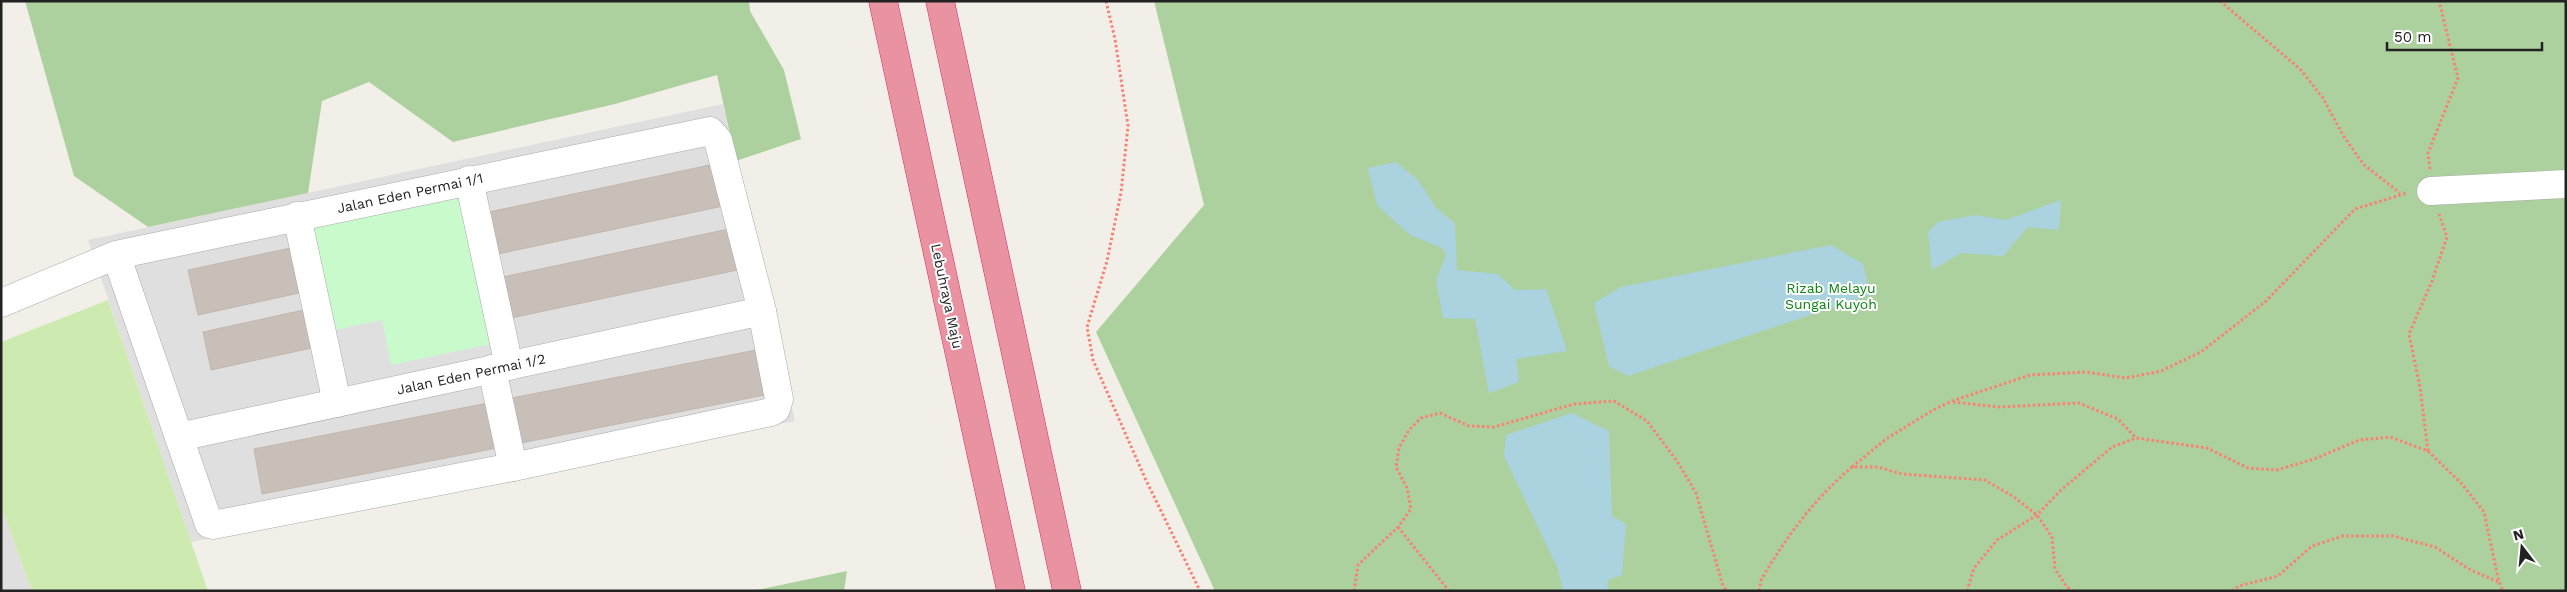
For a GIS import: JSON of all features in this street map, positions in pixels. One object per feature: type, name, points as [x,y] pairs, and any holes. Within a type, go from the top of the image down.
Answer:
[{"type":"highway","name":"Lebuhraya Maju","points":[[883,1],[1011,591]]},
{"type":"highway","points":[[940,1],[1067,591]]},
{"type":"street","name":"Jalan Eden Permai 1/1","points":[[1,303],[116,255],[704,131],[715,134],[718,140],[762,311]]},
{"type":"street","points":[[469,180],[500,367],[514,468]]},
{"type":"street","points":[[2431,191],[2566,184]]},
{"type":"street","points":[[297,216],[337,402]]},
{"type":"street","points":[[116,255],[209,524],[213,525],[514,468],[771,412],[776,408],[779,398],[762,311]]},
{"type":"street","name":"Jalan Eden Permai 1/2","points":[[179,436],[762,311]]},
{"type":"path","points":[[1106,1],[1115,39],[1128,126],[1121,193],[1109,251],[1087,327],[1092,360],[1145,478],[1200,591]]},
{"type":"path","points":[[2220,1],[2300,69],[2323,98],[2343,135],[2363,164],[2400,193]]},
{"type":"path","points":[[2428,451],[2420,387],[2409,334],[2432,281],[2447,237],[2431,191],[2428,153],[2458,78],[2439,1]]},
{"type":"path","points":[[1759,591],[1761,580],[1796,526],[1828,488],[1886,439],[1952,401],[2030,375],[2086,372],[2126,378],[2160,371],[2201,352],[2266,301],[2355,209],[2400,193],[2431,191]]},
{"type":"path","points":[[1952,401],[1999,407],[2079,403],[2118,419],[2136,438]]},
{"type":"path","points":[[1354,591],[1358,565],[1398,527],[1411,509],[1407,488],[1396,467],[1400,448],[1409,430],[1421,418],[1440,413],[1469,426],[1494,427],[1574,404],[1614,402],[1647,421],[1696,493],[1724,586],[1728,591]]},
{"type":"path","points":[[1967,591],[1974,568],[1997,540],[2038,515],[2060,490],[2112,447],[2136,438],[2207,448],[2248,468],[2277,470],[2314,459],[2359,440],[2390,437],[2428,451],[2462,484],[2484,512],[2498,582],[2503,591]]},
{"type":"path","points":[[1852,467],[1878,467],[1902,474],[1985,480],[2014,497],[2038,515],[2052,537],[2055,569],[2067,587],[2073,591]]},
{"type":"path","points":[[1398,527],[1449,591]]},
{"type":"path","points":[[2232,591],[2240,586],[2278,576],[2312,546],[2343,536],[2393,536],[2435,547],[2469,570],[2498,582]]},
{"type":"shaded area","points":[[723,104],[795,421],[191,542],[88,240]]},
{"type":"shaded area","points":[[1,506],[32,591],[1,591]]},
{"type":"green space","points":[[25,1],[749,1],[750,11],[784,70],[801,139],[736,161],[717,75],[615,104],[453,142],[369,82],[322,101],[308,193],[148,227],[74,176]]},
{"type":"green space","name":"Rizab Melayu Sungai Kuyoh","points":[[1154,1],[2566,1],[2566,591],[1215,591],[1096,332],[1204,205]]},
{"type":"green space","points":[[461,198],[492,344],[391,365],[382,320],[330,331],[308,229]]},
{"type":"green space","points":[[108,300],[208,591],[32,591],[1,506],[1,342]]},
{"type":"green space","points":[[847,571],[844,591],[752,591]]},
{"type":"water","points":[[1396,162],[1418,180],[1436,208],[1455,223],[1457,270],[1498,274],[1515,290],[1546,289],[1567,351],[1516,359],[1519,382],[1489,393],[1475,319],[1443,318],[1436,280],[1446,255],[1442,248],[1410,235],[1377,205],[1368,168]]},
{"type":"water","points":[[2061,200],[2059,230],[2028,227],[2003,256],[1961,253],[1932,270],[1928,232],[1938,222],[1975,215],[2006,220]]},
{"type":"water","points":[[1831,245],[1863,264],[1870,295],[1628,376],[1609,366],[1594,303],[1621,287]]},
{"type":"water","points":[[1572,413],[1609,431],[1612,516],[1626,524],[1622,575],[1608,580],[1607,591],[1563,591],[1558,569],[1504,456],[1506,435]]},
{"type":"building","points":[[719,163],[728,205],[498,254],[489,212]]},
{"type":"building","points":[[733,228],[742,269],[511,318],[503,277]]},
{"type":"building","points":[[295,247],[304,292],[198,315],[188,270]]},
{"type":"building","points":[[308,309],[316,347],[211,370],[203,332]]},
{"type":"building","points":[[761,349],[770,394],[521,443],[512,398]]},
{"type":"building","points":[[493,402],[502,447],[262,494],[254,449]]}]
